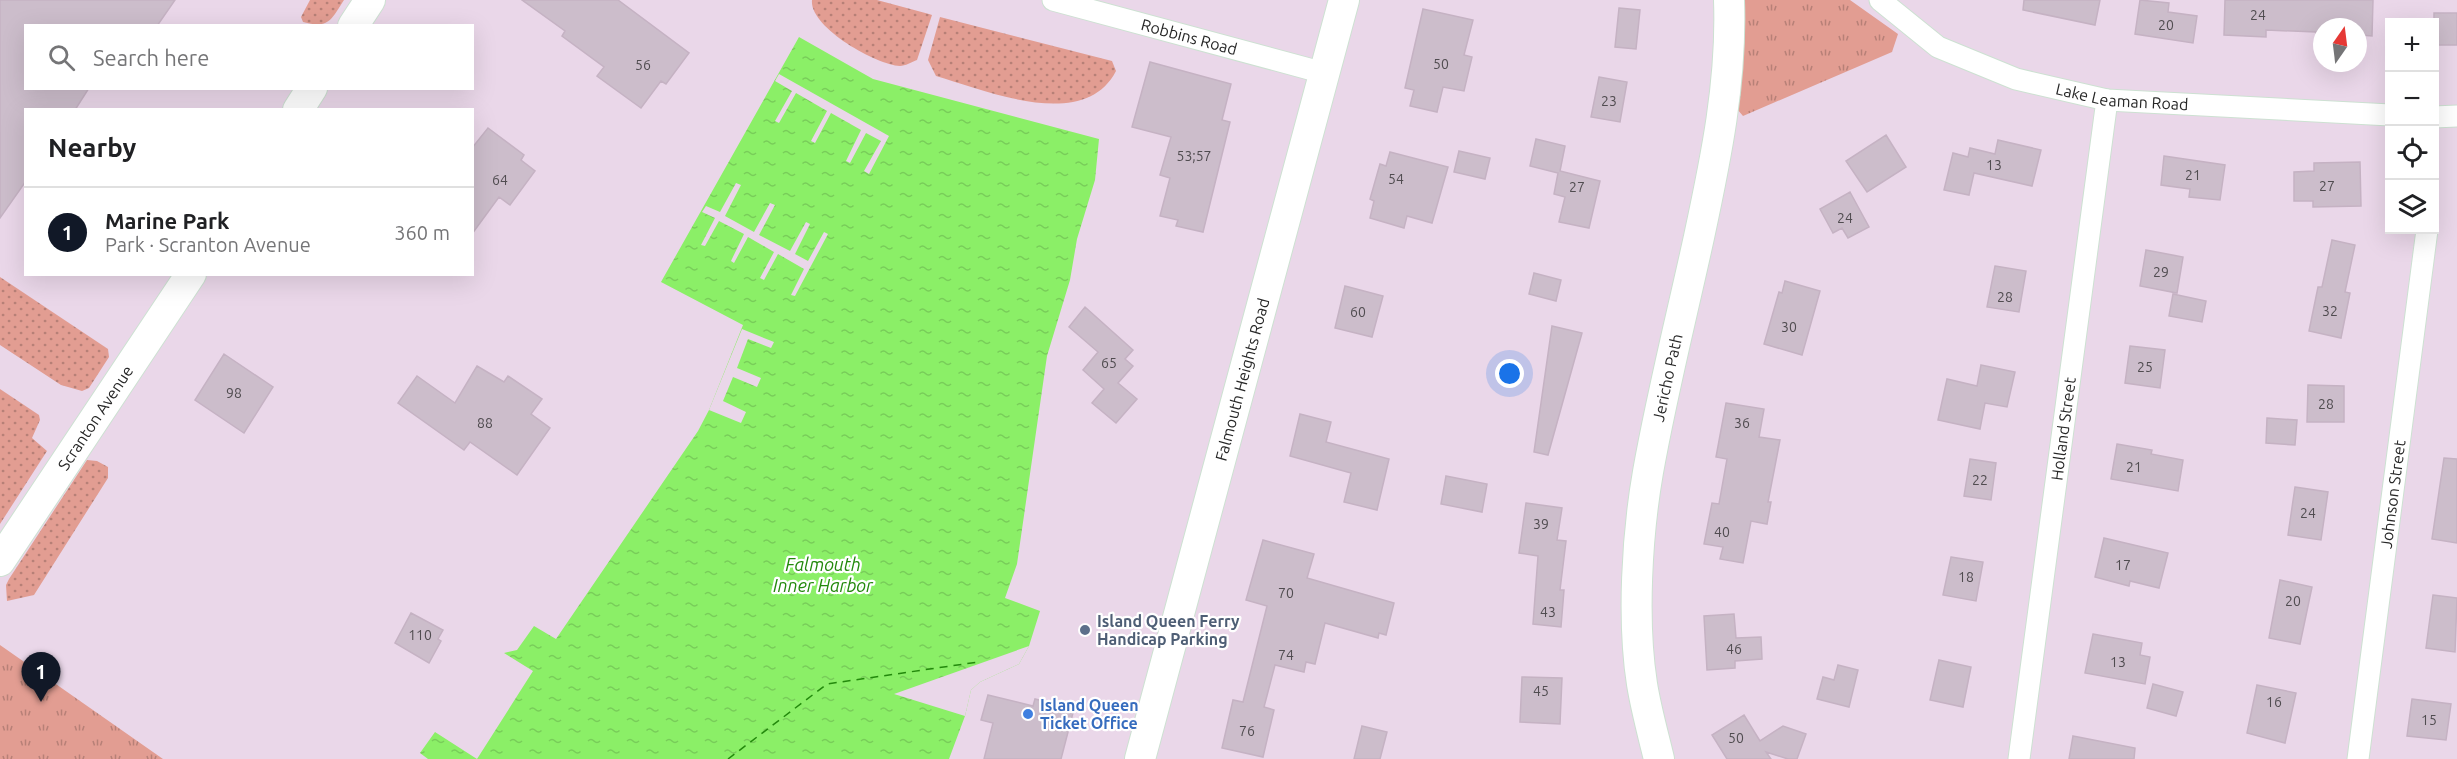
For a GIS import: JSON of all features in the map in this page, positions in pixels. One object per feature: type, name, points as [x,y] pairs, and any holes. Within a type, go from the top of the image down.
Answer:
[{"type":"street","points":[[354,24],[370,0]]},
{"type":"street","name":"Robbins Road","points":[[1053,0],[1324,73]]},
{"type":"street","name":"Falmouth Heights Road","points":[[1140,759],[1344,0]]},
{"type":"street","name":"Jericho Path","points":[[1659,759],[1642,682],[1638,643],[1638,572],[1643,509],[1655,436],[1717,155],[1727,86],[1729,0]]},
{"type":"street","name":"Lake Leaman Road","points":[[1880,0],[1938,47],[2016,79],[2107,100],[2385,115]]},
{"type":"street","points":[[299,108],[311,90]]},
{"type":"street","name":"Holland Street","points":[[2019,759],[2107,100]]},
{"type":"street","name":"Johnson Street","points":[[2358,759],[2426,234]]},
{"type":"street","name":"Scranton Avenue","points":[[0,561],[190,276]]},
{"type":"green space","points":[[310,0],[344,0],[328,21],[312,24],[303,22],[301,17]]},
{"type":"green space","points":[[812,0],[877,0],[932,15],[917,60],[900,66],[889,64],[861,52],[821,22],[814,11]]},
{"type":"green space","points":[[1745,0],[1850,0],[1898,34],[1892,52],[1743,116],[1737,109],[1743,60]]},
{"type":"green space","points":[[940,17],[1112,61],[1116,71],[1101,90],[1081,100],[1058,104],[1032,102],[980,90],[936,76],[928,60]]},
{"type":"green space","points":[[0,277],[108,349],[109,357],[89,388],[82,391],[61,385],[0,345]]},
{"type":"green space","points":[[0,389],[39,415],[40,420],[32,438],[47,451],[0,524]]},
{"type":"green space","points":[[87,460],[97,461],[108,467],[108,478],[34,595],[7,601],[6,585],[9,579]]},
{"type":"green space","points":[[0,645],[163,759],[0,759]]},
{"type":"water","name":"Falmouth Inner Harbor","points":[[799,37],[873,79],[1099,139],[1095,180],[1077,239],[1070,280],[1047,356],[1017,564],[1005,598],[1040,611],[1029,646],[1019,664],[980,682],[971,690],[965,716],[949,759],[477,759],[533,671],[504,653],[517,650],[534,626],[556,639],[698,431],[709,410],[743,325],[661,282]]},
{"type":"water","points":[[435,732],[477,759],[428,759],[420,753]]},
{"type":"pier","points":[[779,74],[889,136],[869,174],[864,171],[881,141],[866,133],[850,163],[846,161],[861,130],[831,113],[815,143],[811,141],[827,111],[796,93],[779,123],[775,121],[792,91],[775,81]]},
{"type":"pier","points":[[736,183],[741,185],[725,216],[754,232],[770,203],[775,205],[759,235],[790,251],[806,222],[810,224],[795,254],[808,261],[824,232],[828,234],[795,296],[791,295],[804,269],[778,254],[764,280],[760,278],[774,252],[748,237],[734,263],[731,261],[744,234],[719,221],[705,246],[701,245],[715,218],[702,212],[706,206],[720,212]]},
{"type":"pier","points":[[742,329],[774,342],[771,348],[748,339],[737,368],[761,378],[757,387],[733,377],[723,401],[746,412],[741,423],[709,410]]},
{"type":"pier","points":[[1029,646],[1019,664],[980,682],[971,690],[965,716],[894,694]]},
{"type":"building","points":[[0,0],[175,0],[158,24],[24,24],[24,90],[88,90],[76,108],[24,108],[24,184],[0,218]]},
{"type":"building","points":[[522,0],[618,0],[689,53],[666,84],[661,81],[641,108],[597,76],[604,67],[562,36],[565,31]]},
{"type":"building","points":[[2024,0],[2100,0],[2095,25],[2023,10]]},
{"type":"building","points":[[2140,0],[2169,3],[2168,12],[2197,16],[2193,43],[2135,34]]},
{"type":"building","points":[[2225,0],[2373,0],[2372,36],[2367,36],[2367,18],[2313,18],[2313,32],[2266,30],[2266,37],[2224,35]]},
{"type":"building","points":[[1619,8],[1640,10],[1636,49],[1615,47]]},
{"type":"building","points":[[1423,9],[1473,20],[1464,55],[1472,57],[1464,91],[1443,87],[1437,112],[1410,106],[1414,90],[1405,88]]},
{"type":"building","points":[[2434,13],[2457,13],[2457,45],[2439,45],[2439,18],[2434,18]]},
{"type":"building","points":[[1150,62],[1231,84],[1222,120],[1230,122],[1203,232],[1176,226],[1178,220],[1160,216],[1170,178],[1160,175],[1171,137],[1132,127]]},
{"type":"building","points":[[1599,77],[1627,82],[1620,122],[1591,117]]},
{"type":"building","points":[[488,128],[524,155],[521,160],[535,171],[510,205],[499,197],[474,231],[474,146]]},
{"type":"building","points":[[1886,135],[1906,167],[1867,192],[1846,161]]},
{"type":"building","points":[[1536,139],[1565,146],[1560,171],[1600,181],[1589,228],[1559,222],[1565,197],[1554,194],[1558,173],[1530,166]]},
{"type":"building","points":[[1998,140],[2041,150],[2032,186],[1974,173],[1969,195],[1944,190],[1953,153],[1968,157],[1970,148],[1995,154]]},
{"type":"building","points":[[1459,151],[1490,158],[1485,179],[1454,172]]},
{"type":"building","points":[[1390,152],[1448,167],[1432,223],[1407,216],[1404,228],[1370,218],[1374,201],[1370,199],[1380,164],[1386,166]]},
{"type":"building","points":[[2164,156],[2225,165],[2220,200],[2189,197],[2190,189],[2161,185]]},
{"type":"building","points":[[2360,162],[2361,206],[2313,207],[2313,201],[2294,201],[2294,172],[2314,171],[2314,163]]},
{"type":"building","points":[[1850,192],[1869,227],[1848,238],[1842,228],[1833,233],[1820,209]]},
{"type":"building","points":[[2332,240],[2355,245],[2345,292],[2350,293],[2341,338],[2309,331],[2318,287],[2322,287]]},
{"type":"building","points":[[2146,250],[2183,257],[2177,293],[2140,286]]},
{"type":"building","points":[[1995,266],[2026,271],[2019,312],[1987,307]]},
{"type":"building","points":[[1534,273],[1561,280],[1556,301],[1529,294]]},
{"type":"building","points":[[1785,281],[1820,291],[1802,355],[1764,344],[1779,292],[1782,293]]},
{"type":"building","points":[[1345,286],[1383,296],[1372,337],[1335,328]]},
{"type":"building","points":[[2173,294],[2206,301],[2202,322],[2169,316]]},
{"type":"building","points":[[1085,307],[1133,350],[1125,359],[1133,366],[1118,383],[1137,399],[1116,423],[1092,403],[1104,389],[1083,370],[1098,352],[1069,327]]},
{"type":"building","points":[[1552,326],[1582,333],[1548,455],[1534,452]]},
{"type":"building","points":[[2130,346],[2165,350],[2160,388],[2125,383]]},
{"type":"building","points":[[224,354],[273,387],[244,433],[195,400]]},
{"type":"building","points":[[1981,365],[2015,372],[2007,407],[1985,403],[1980,429],[1938,420],[1947,379],[1977,386]]},
{"type":"building","points":[[477,366],[504,382],[508,376],[542,399],[531,414],[550,428],[517,475],[470,442],[464,450],[398,403],[417,376],[455,403]]},
{"type":"building","points":[[2308,385],[2344,386],[2344,422],[2307,422]]},
{"type":"building","points":[[1726,403],[1764,409],[1759,437],[1780,440],[1768,502],[1771,502],[1767,524],[1751,521],[1743,563],[1720,559],[1723,547],[1704,544],[1712,503],[1719,504],[1727,459],[1716,457]]},
{"type":"building","points":[[1300,414],[1331,422],[1326,442],[1389,459],[1377,510],[1344,502],[1351,473],[1290,456]]},
{"type":"building","points":[[2267,418],[2297,420],[2295,445],[2266,443]]},
{"type":"building","points":[[2117,444],[2152,450],[2151,454],[2183,460],[2178,491],[2111,479]]},
{"type":"building","points":[[2444,458],[2457,459],[2457,543],[2432,539]]},
{"type":"building","points":[[1970,459],[1996,463],[1991,500],[1964,496]]},
{"type":"building","points":[[1446,476],[1487,484],[1482,512],[1441,504]]},
{"type":"building","points":[[2295,487],[2328,492],[2321,540],[2288,535]]},
{"type":"building","points":[[1526,503],[1562,508],[1557,540],[1566,541],[1560,590],[1564,590],[1561,627],[1533,624],[1538,556],[1519,553]]},
{"type":"building","points":[[2104,538],[2168,553],[2159,588],[2130,581],[2129,586],[2095,577]]},
{"type":"building","points":[[1263,540],[1314,554],[1307,578],[1394,603],[1386,635],[1379,633],[1378,638],[1325,623],[1315,664],[1306,662],[1304,672],[1275,665],[1264,707],[1274,710],[1263,757],[1222,748],[1233,700],[1243,702],[1267,606],[1246,600]]},
{"type":"building","points":[[1951,557],[1983,562],[1976,601],[1943,595]]},
{"type":"building","points":[[2280,580],[2312,587],[2300,644],[2269,638]]},
{"type":"building","points":[[2433,595],[2457,598],[2455,652],[2426,648]]},
{"type":"building","points":[[411,613],[443,630],[438,639],[441,641],[429,663],[395,643]]},
{"type":"building","points":[[1734,614],[1736,638],[1761,637],[1762,659],[1735,661],[1735,668],[1707,670],[1704,616]]},
{"type":"building","points":[[2093,634],[2142,643],[2140,655],[2150,657],[2145,684],[2085,673]]},
{"type":"building","points":[[1939,660],[1971,667],[1963,707],[1930,700]]},
{"type":"building","points":[[1838,665],[1858,670],[1849,707],[1817,699],[1823,677],[1834,680]]},
{"type":"building","points":[[1522,677],[1562,678],[1560,724],[1520,722]]},
{"type":"building","points":[[2153,684],[2183,692],[2176,716],[2147,708]]},
{"type":"building","points":[[2257,685],[2296,693],[2285,743],[2247,733]]},
{"type":"building","points":[[988,695],[1033,706],[1035,699],[1074,709],[1061,759],[984,759],[993,723],[981,720]]},
{"type":"building","points":[[2412,699],[2451,704],[2446,740],[2407,736]]},
{"type":"building","points":[[1744,715],[1760,741],[1783,726],[1806,734],[1797,759],[1788,759],[1766,752],[1771,759],[1727,759],[1712,735]]},
{"type":"building","points":[[1362,726],[1387,732],[1380,759],[1354,759]]},
{"type":"building","points":[[2073,736],[2135,748],[2134,759],[2069,759]]},
{"type":"ferry route","points":[[728,759],[827,684],[978,662]]},
{"type":"place","name":"Island Queen Ferry Handicap Parking","points":[[1085,630]]},
{"type":"place","name":"Marine Park","points":[[41,702]]},
{"type":"place","name":"Island Queen Ticket Office","points":[[1028,714]]}]
